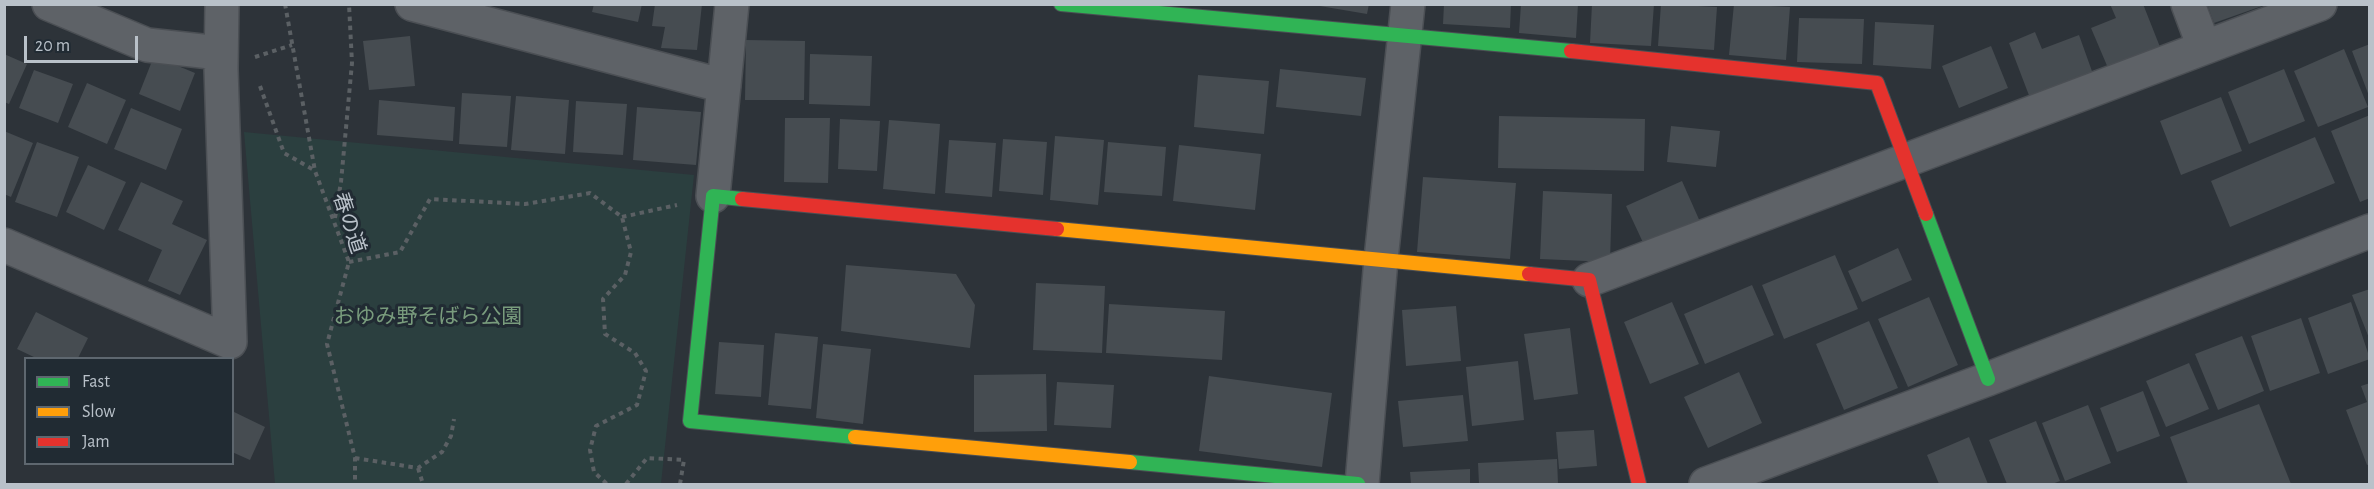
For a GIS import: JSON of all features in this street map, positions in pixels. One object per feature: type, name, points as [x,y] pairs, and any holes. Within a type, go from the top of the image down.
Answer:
[{"type":"street","points":[[49,4],[147,45],[220,53]]},
{"type":"street","points":[[4,245],[231,342],[220,53],[222,4]]},
{"type":"street","points":[[412,4],[724,86]]},
{"type":"street","points":[[732,4],[690,420],[1360,484],[1407,19]]},
{"type":"street","points":[[1062,4],[1407,19],[1876,83],[1908,161],[1988,379]]},
{"type":"street","points":[[2188,4],[2204,47]]},
{"type":"street","points":[[713,196],[1589,280],[2320,4]]},
{"type":"street","points":[[1706,484],[1988,379],[2370,231]]},
{"type":"street","points":[[1589,280],[1639,484]]},
{"type":"path","name":"春の道","points":[[285,4],[315,171],[335,219],[349,262],[327,344],[355,458],[355,484]]},
{"type":"path","points":[[335,219],[341,182],[352,63],[349,4]]},
{"type":"path","points":[[258,80],[284,153],[315,171]]},
{"type":"path","points":[[349,262],[400,252],[430,199],[525,204],[590,193],[622,217],[631,252],[625,275],[603,300],[604,334],[634,353],[646,371],[637,405],[596,426],[590,450],[594,472],[608,484]]},
{"type":"path","points":[[622,217],[713,196]]},
{"type":"path","points":[[355,458],[418,468],[442,452],[451,436],[454,418]]},
{"type":"path","points":[[626,484],[647,458],[684,460]]},
{"type":"path","points":[[418,468],[423,484]]},
{"type":"green space","name":"おゆみ野そばら公園","points":[[244,132],[694,175],[661,484],[275,484]]},
{"type":"building","points":[[594,4],[642,4],[638,22],[592,12]]},
{"type":"building","points":[[655,4],[702,4],[697,50],[661,48],[665,27],[652,26]]},
{"type":"building","points":[[1308,4],[1369,4],[1367,14]]},
{"type":"building","points":[[1444,4],[1511,4],[1510,28],[1443,24]]},
{"type":"building","points":[[1521,4],[1578,4],[1576,38],[1519,33]]},
{"type":"building","points":[[1592,4],[1654,4],[1651,46],[1590,43]]},
{"type":"building","points":[[1661,4],[1717,7],[1714,50],[1658,46]]},
{"type":"building","points":[[1734,4],[1790,7],[1786,60],[1729,55]]},
{"type":"building","points":[[2110,4],[2143,4],[2160,47],[2108,68],[2091,28],[2116,18]]},
{"type":"building","points":[[2207,4],[2265,4],[2265,5],[2214,23]]},
{"type":"building","points":[[1799,18],[1864,19],[1862,64],[1797,62]]},
{"type":"building","points":[[1875,22],[1934,25],[1931,69],[1873,65]]},
{"type":"building","points":[[2035,32],[2042,49],[2079,35],[2093,74],[2030,98],[2009,43]]},
{"type":"building","points":[[410,36],[415,86],[369,90],[363,41]]},
{"type":"building","points":[[746,40],[805,41],[804,100],[745,100]]},
{"type":"building","points":[[2370,44],[2370,96],[2369,96],[2352,51]]},
{"type":"building","points":[[1991,46],[2008,88],[1959,108],[1942,66]]},
{"type":"building","points":[[2344,49],[2368,107],[2318,127],[2294,71]]},
{"type":"building","points":[[4,54],[27,64],[9,104],[4,102]]},
{"type":"building","points":[[810,54],[872,56],[870,106],[809,104]]},
{"type":"building","points":[[154,56],[195,73],[180,111],[139,94]]},
{"type":"building","points":[[1280,69],[1366,78],[1361,116],[1276,107]]},
{"type":"building","points":[[2284,69],[2305,121],[2249,144],[2228,92]]},
{"type":"building","points":[[34,70],[73,84],[58,123],[19,108]]},
{"type":"building","points":[[1198,75],[1269,81],[1264,134],[1194,127]]},
{"type":"building","points":[[87,83],[126,100],[107,144],[68,127]]},
{"type":"building","points":[[462,93],[511,96],[507,147],[459,144]]},
{"type":"building","points":[[516,96],[569,100],[565,154],[511,150]]},
{"type":"building","points":[[2221,97],[2242,151],[2181,175],[2160,121]]},
{"type":"building","points":[[379,100],[455,107],[453,141],[377,135]]},
{"type":"building","points":[[576,101],[627,104],[623,155],[573,152]]},
{"type":"building","points":[[637,107],[701,112],[696,165],[633,160]]},
{"type":"building","points":[[131,108],[182,129],[166,170],[114,149]]},
{"type":"building","points":[[2370,115],[2370,198],[2360,202],[2331,131]]},
{"type":"building","points":[[1499,116],[1645,119],[1644,171],[1498,168]]},
{"type":"building","points":[[785,118],[830,118],[828,183],[784,182]]},
{"type":"building","points":[[840,119],[880,121],[877,171],[838,169]]},
{"type":"building","points":[[889,120],[940,124],[935,194],[883,189]]},
{"type":"building","points":[[1671,126],[1720,131],[1716,167],[1667,162]]},
{"type":"building","points":[[4,131],[33,143],[11,197],[4,194]]},
{"type":"building","points":[[1055,136],[1104,140],[1098,205],[1050,200]]},
{"type":"building","points":[[2315,137],[2335,183],[2230,227],[2211,181]]},
{"type":"building","points":[[1003,139],[1047,142],[1043,195],[999,191]]},
{"type":"building","points":[[949,140],[996,143],[992,197],[945,193]]},
{"type":"building","points":[[37,142],[79,157],[57,217],[15,202]]},
{"type":"building","points":[[1108,142],[1166,147],[1162,196],[1104,192]]},
{"type":"building","points":[[1179,145],[1261,154],[1255,210],[1173,201]]},
{"type":"building","points":[[88,165],[126,182],[104,230],[66,212]]},
{"type":"building","points":[[1423,177],[1516,183],[1510,259],[1417,252]]},
{"type":"building","points":[[1682,181],[1701,224],[1646,249],[1626,206]]},
{"type":"building","points":[[141,182],[183,201],[172,224],[207,240],[180,295],[148,281],[162,250],[118,230]]},
{"type":"building","points":[[1543,191],[1612,194],[1610,262],[1540,259]]},
{"type":"building","points":[[1898,248],[1912,280],[1862,302],[1848,271]]},
{"type":"building","points":[[1835,255],[1858,309],[1784,339],[1762,285]]},
{"type":"building","points":[[846,265],[956,274],[975,305],[970,348],[841,331]]},
{"type":"building","points":[[1036,283],[1105,286],[1102,353],[1033,350]]},
{"type":"building","points":[[1752,285],[1774,335],[1705,364],[1684,314]]},
{"type":"building","points":[[2370,289],[2370,338],[2369,338],[2352,295]]},
{"type":"building","points":[[1929,297],[1958,365],[1908,387],[1878,319]]},
{"type":"building","points":[[1672,302],[1699,364],[1650,384],[1624,322]]},
{"type":"building","points":[[2351,302],[2370,359],[2328,374],[2308,318]]},
{"type":"building","points":[[1109,304],[1225,311],[1222,360],[1106,353]]},
{"type":"building","points":[[1456,306],[1461,361],[1406,366],[1402,310]]},
{"type":"building","points":[[36,312],[88,338],[78,357],[34,357],[17,349]]},
{"type":"building","points":[[2301,318],[2320,373],[2270,391],[2251,336]]},
{"type":"building","points":[[1869,321],[1898,388],[1844,410],[1816,344]]},
{"type":"building","points":[[1570,328],[1578,394],[1534,400],[1524,334]]},
{"type":"building","points":[[775,333],[818,337],[811,409],[768,405]]},
{"type":"building","points":[[2242,336],[2264,391],[2218,410],[2195,354]]},
{"type":"building","points":[[719,342],[764,345],[761,397],[715,394]]},
{"type":"building","points":[[823,344],[871,349],[863,424],[816,418]]},
{"type":"building","points":[[1518,361],[1524,420],[1472,426],[1466,367]]},
{"type":"building","points":[[2189,363],[2209,409],[2166,427],[2146,381]]},
{"type":"building","points":[[1739,372],[1762,423],[1708,448],[1684,397]]},
{"type":"building","points":[[1046,374],[1047,431],[974,432],[974,375]]},
{"type":"building","points":[[1209,376],[1332,393],[1322,467],[1199,451]]},
{"type":"building","points":[[1057,382],[1114,385],[1111,428],[1054,425]]},
{"type":"building","points":[[2370,383],[2370,464],[2367,465],[2346,410],[2367,402],[2361,386]]},
{"type":"building","points":[[2143,391],[2160,436],[2117,452],[2100,408]]},
{"type":"building","points":[[1463,395],[1468,441],[1403,447],[1398,401]]},
{"type":"building","points":[[2259,404],[2291,484],[2188,484],[2170,437]]},
{"type":"building","points":[[2088,405],[2111,463],[2065,481],[2042,423]]},
{"type":"building","points":[[234,412],[265,427],[250,460],[234,453]]},
{"type":"building","points":[[2036,421],[2060,481],[2052,484],[2007,484],[1989,440]]},
{"type":"building","points":[[1594,430],[1597,466],[1559,469],[1556,432]]},
{"type":"building","points":[[1969,437],[1988,484],[1939,484],[1927,455]]},
{"type":"building","points":[[1557,459],[1558,484],[1479,484],[1478,463]]},
{"type":"building","points":[[1470,469],[1470,484],[1411,484],[1410,472]]},
{"type":"traffic: fast","points":[[1061,4],[1571,51]]},
{"type":"traffic: fast","points":[[742,199],[713,196],[690,421],[855,437]]},
{"type":"traffic: fast","points":[[1926,214],[1988,379]]},
{"type":"traffic: fast","points":[[1130,462],[1358,484]]},
{"type":"traffic: slow","points":[[1057,229],[1529,274]]},
{"type":"traffic: slow","points":[[855,437],[1130,462]]},
{"type":"traffic: jam","points":[[1571,51],[1877,83],[1926,214]]},
{"type":"traffic: jam","points":[[742,199],[1057,229]]},
{"type":"traffic: jam","points":[[1529,274],[1589,280],[1639,484]]}]
